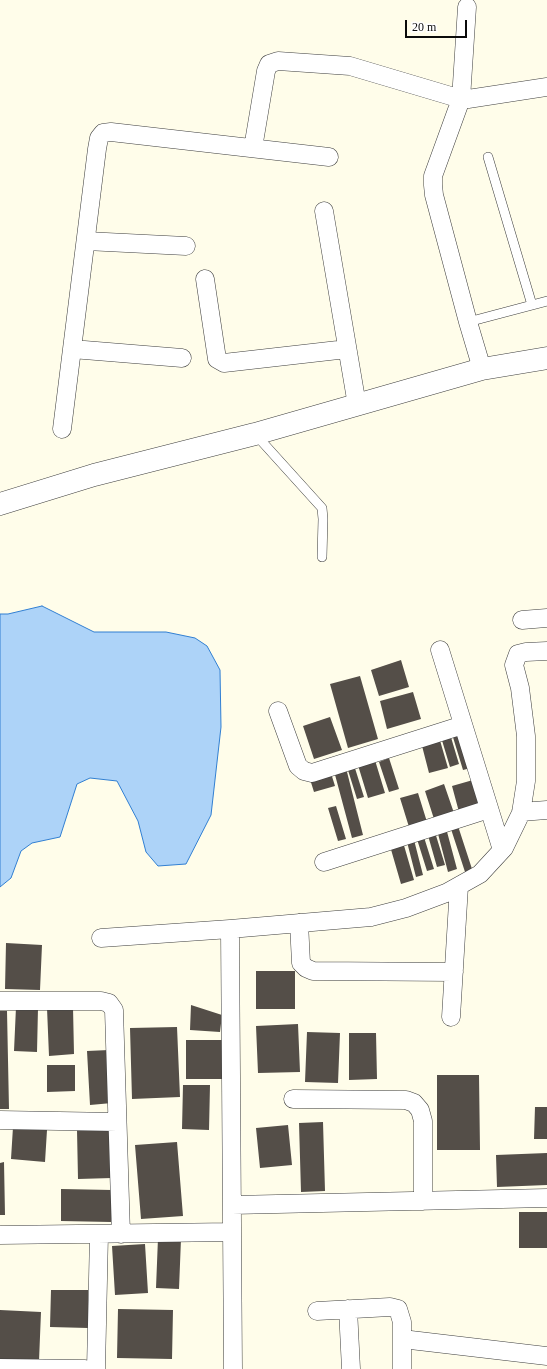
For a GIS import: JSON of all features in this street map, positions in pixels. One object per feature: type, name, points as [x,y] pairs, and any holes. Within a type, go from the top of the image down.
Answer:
[{"type":"street","points":[[467,7],[461,99],[433,176],[433,185],[434,195],[482,369]]},
{"type":"street","points":[[253,148],[266,71],[269,64],[278,61],[350,66],[461,99],[547,86]]},
{"type":"street","points":[[62,429],[97,149],[99,138],[103,133],[111,132],[329,157]]},
{"type":"street","points":[[324,211],[357,405]]},
{"type":"street","points":[[86,241],[186,246]]},
{"type":"street","points":[[205,279],[217,359],[224,363],[348,349]]},
{"type":"street","points":[[72,349],[182,358]]},
{"type":"street","points":[[0,504],[94,475],[255,434],[482,369],[547,358]]},
{"type":"street","points":[[522,620],[547,618]]},
{"type":"street","points":[[440,650],[502,850]]},
{"type":"street","points":[[100,938],[371,917],[406,908],[446,893],[480,874],[502,850],[521,812],[526,781],[526,736],[520,688],[514,665],[518,654],[547,651]]},
{"type":"street","points":[[278,711],[298,766],[304,771],[312,773],[463,725]]},
{"type":"street","points":[[324,862],[489,810]]},
{"type":"street","points":[[521,812],[547,810]]},
{"type":"street","points":[[451,1017],[460,886]]},
{"type":"street","points":[[298,923],[301,963],[306,968],[314,971],[454,972]]},
{"type":"street","points":[[230,929],[233,1369]]},
{"type":"street","points":[[0,1002],[101,1001],[109,1003],[114,1010],[121,1234]]},
{"type":"street","points":[[293,1099],[406,1100],[414,1104],[420,1110],[423,1121],[423,1201]]},
{"type":"street","points":[[0,1120],[117,1122]]},
{"type":"street","points":[[232,1205],[547,1198]]},
{"type":"street","points":[[0,1235],[232,1232]]},
{"type":"street","points":[[96,1369],[99,1234]]},
{"type":"street","points":[[317,1311],[390,1306],[398,1310],[402,1322],[402,1369]]},
{"type":"street","points":[[348,1309],[351,1369]]},
{"type":"street","points":[[402,1340],[547,1356]]},
{"type":"street","points":[[0,1368],[85,1369]]},
{"type":"lane","points":[[488,157],[532,305]]},
{"type":"lane","points":[[468,322],[547,301]]},
{"type":"lane","points":[[255,434],[322,508],[322,557]]},
{"type":"water","points":[[42,606],[94,632],[166,632],[195,638],[207,646],[220,670],[221,727],[211,815],[186,864],[158,866],[146,852],[138,821],[117,781],[90,778],[77,784],[60,837],[32,843],[21,851],[11,878],[0,887],[0,614],[8,614]]},
{"type":"building","points":[[401,660],[409,687],[379,696],[371,670]]},
{"type":"building","points":[[360,676],[378,739],[348,748],[330,684]]},
{"type":"building","points":[[413,692],[421,719],[387,729],[380,701]]},
{"type":"building","points":[[330,717],[342,750],[314,759],[303,726]]},
{"type":"building","points":[[461,732],[471,768],[463,770],[452,734]]},
{"type":"building","points":[[450,734],[459,764],[450,767],[441,737]]},
{"type":"building","points":[[439,737],[448,768],[429,773],[421,742]]},
{"type":"building","points":[[374,757],[385,793],[368,798],[357,762]]},
{"type":"building","points":[[389,758],[399,789],[389,792],[379,762]]},
{"type":"building","points":[[354,765],[364,797],[357,799],[347,767]]},
{"type":"building","points":[[346,768],[363,835],[352,838],[334,771]]},
{"type":"building","points":[[330,770],[335,786],[314,792],[309,776]]},
{"type":"building","points":[[473,780],[480,806],[459,812],[452,786]]},
{"type":"building","points":[[444,784],[454,813],[434,819],[425,791]]},
{"type":"building","points":[[418,793],[427,822],[409,827],[400,798]]},
{"type":"building","points":[[336,806],[346,839],[338,841],[328,808]]},
{"type":"building","points":[[450,826],[458,826],[473,872],[466,875]]},
{"type":"building","points":[[446,828],[457,869],[448,872],[437,830]]},
{"type":"building","points":[[434,829],[445,865],[437,867],[427,832]]},
{"type":"building","points":[[423,834],[434,869],[427,871],[416,836]]},
{"type":"building","points":[[413,836],[423,875],[416,877],[406,838]]},
{"type":"building","points":[[403,842],[414,880],[401,884],[390,846]]},
{"type":"building","points":[[6,943],[42,945],[40,990],[5,989]]},
{"type":"building","points":[[256,971],[295,971],[295,1009],[256,1009]]},
{"type":"building","points":[[191,1005],[222,1015],[220,1032],[190,1030]]},
{"type":"building","points":[[16,1007],[38,1008],[37,1052],[14,1051]]},
{"type":"building","points":[[73,1007],[74,1054],[49,1056],[47,1008]]},
{"type":"building","points":[[0,1011],[7,1011],[9,1109],[0,1109]]},
{"type":"building","points":[[298,1024],[300,1072],[258,1073],[256,1026]]},
{"type":"building","points":[[177,1027],[180,1097],[132,1099],[130,1028]]},
{"type":"building","points":[[307,1032],[340,1033],[338,1083],[305,1082]]},
{"type":"building","points":[[349,1033],[376,1033],[377,1079],[349,1080]]},
{"type":"building","points":[[186,1040],[223,1040],[223,1079],[186,1079]]},
{"type":"building","points":[[109,1050],[112,1103],[90,1105],[87,1051]]},
{"type":"building","points":[[47,1065],[75,1065],[75,1091],[47,1092]]},
{"type":"building","points":[[437,1075],[479,1075],[480,1150],[437,1150]]},
{"type":"building","points":[[183,1085],[210,1085],[209,1130],[182,1129]]},
{"type":"building","points":[[535,1107],[547,1107],[547,1139],[534,1139]]},
{"type":"building","points":[[323,1122],[325,1191],[301,1192],[299,1123]]},
{"type":"building","points":[[288,1125],[292,1165],[260,1168],[256,1128]]},
{"type":"building","points":[[13,1127],[47,1130],[45,1162],[11,1159]]},
{"type":"building","points":[[110,1129],[112,1178],[78,1179],[77,1130]]},
{"type":"building","points":[[177,1142],[183,1216],[141,1219],[135,1145]]},
{"type":"building","points":[[547,1153],[547,1185],[497,1187],[496,1155]]},
{"type":"building","points":[[4,1162],[5,1215],[0,1215],[0,1163]]},
{"type":"building","points":[[61,1189],[112,1190],[111,1222],[61,1221]]},
{"type":"building","points":[[519,1212],[547,1212],[547,1248],[519,1248]]},
{"type":"building","points":[[158,1238],[181,1239],[179,1289],[156,1288]]},
{"type":"building","points":[[145,1244],[148,1293],[115,1295],[112,1246]]},
{"type":"building","points":[[51,1290],[88,1290],[88,1328],[50,1327]]},
{"type":"building","points":[[118,1309],[173,1310],[172,1359],[117,1358]]},
{"type":"building","points":[[0,1310],[41,1312],[39,1361],[0,1359]]}]
